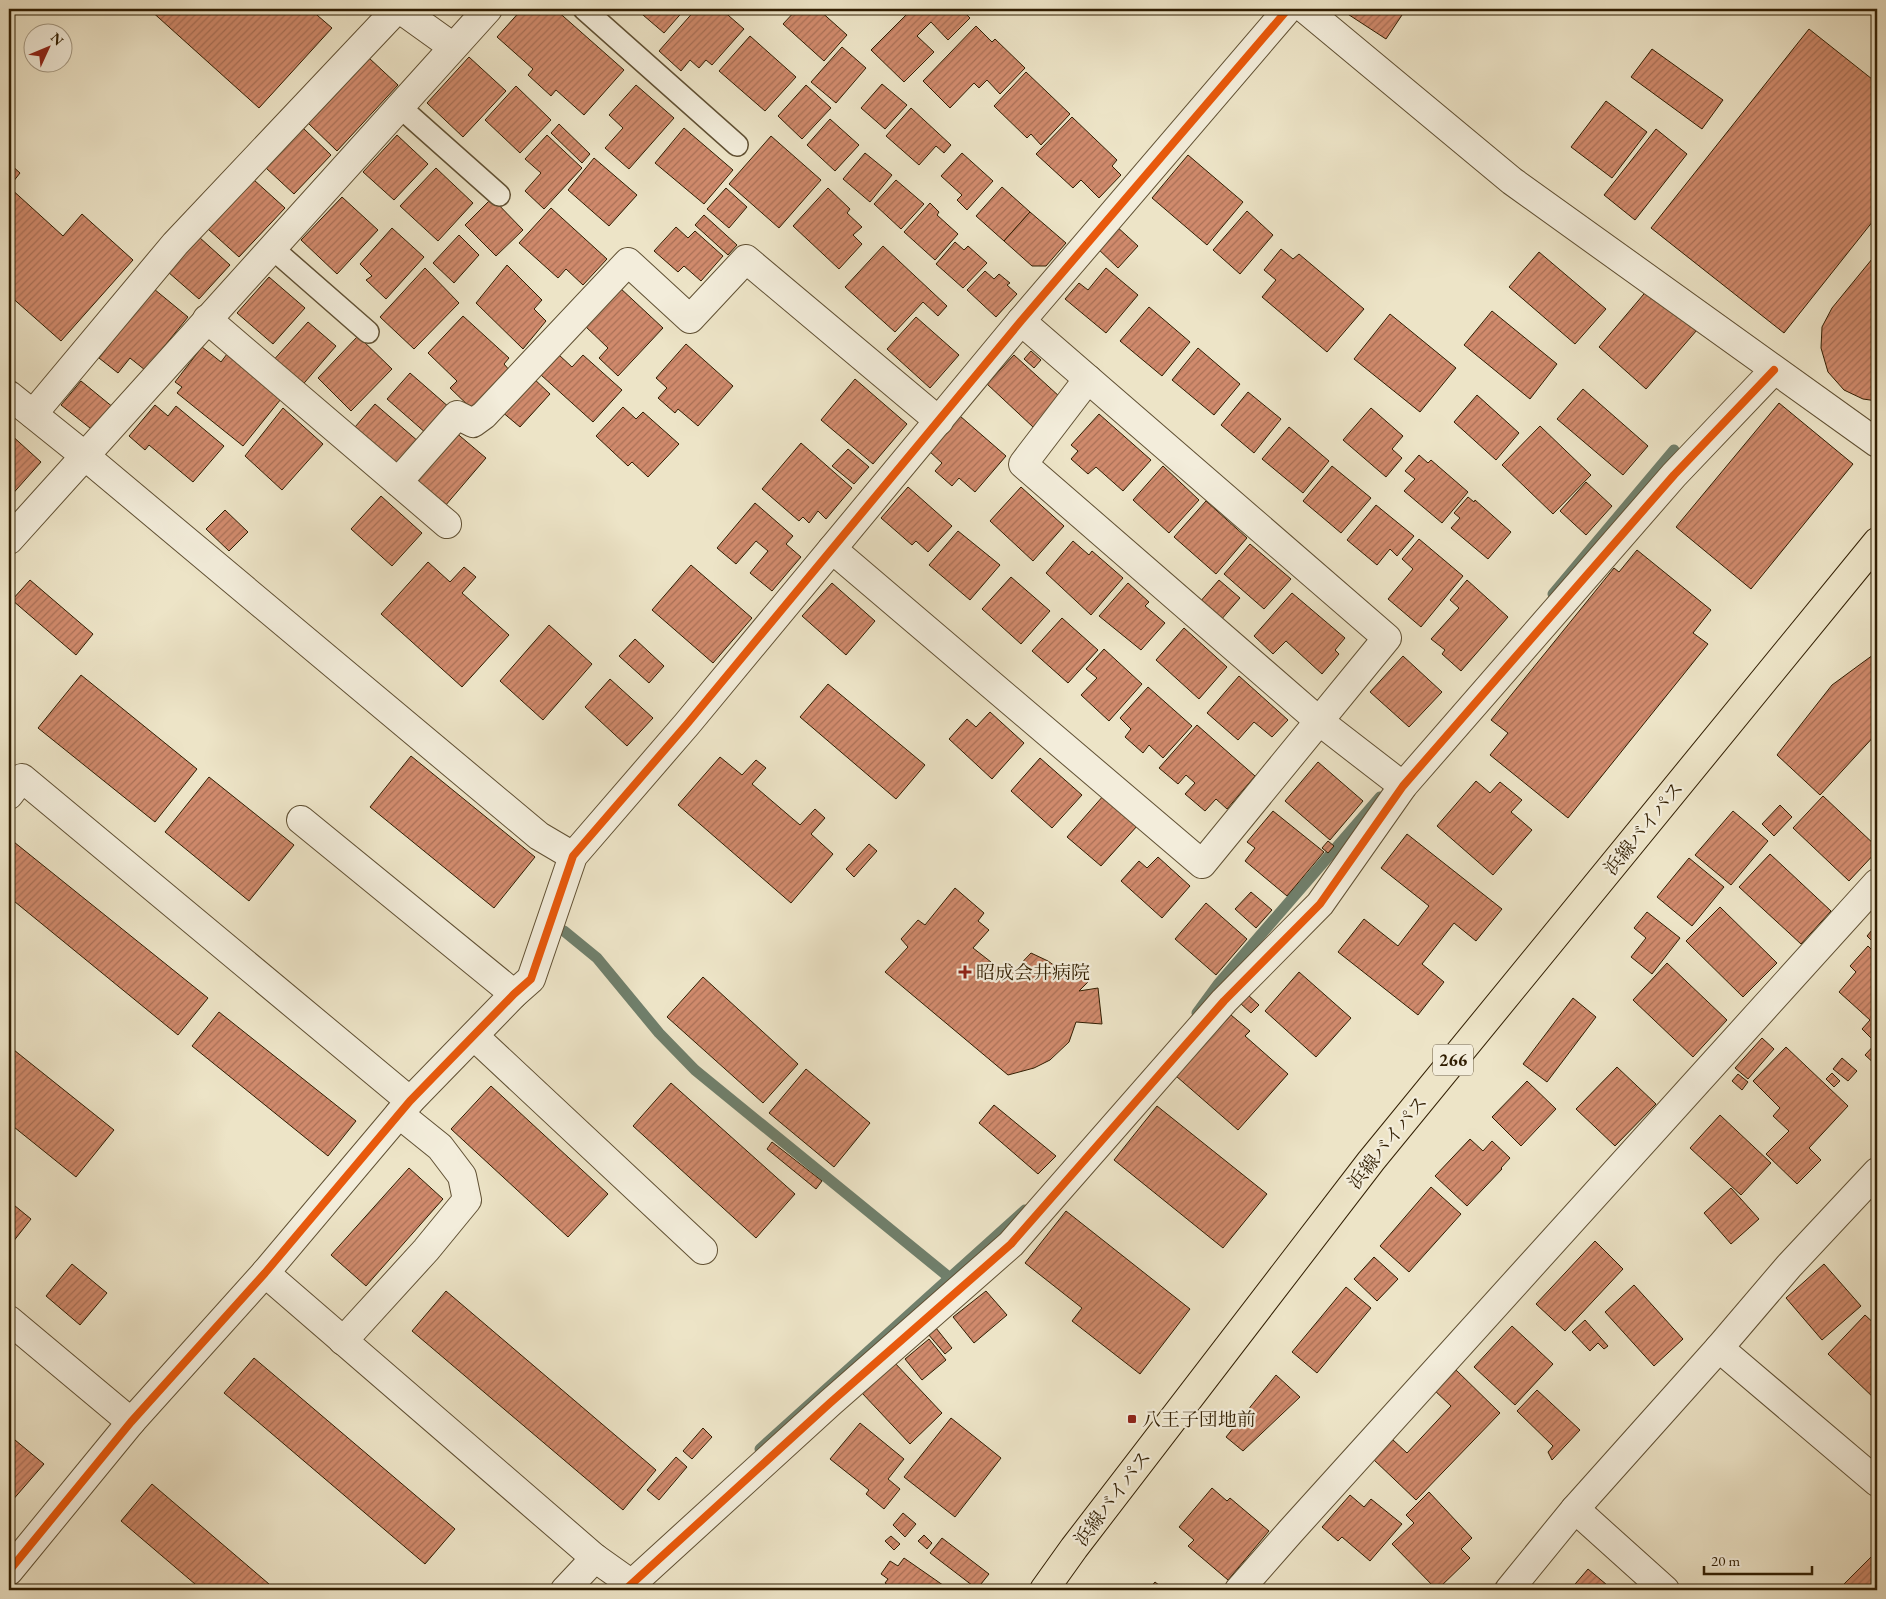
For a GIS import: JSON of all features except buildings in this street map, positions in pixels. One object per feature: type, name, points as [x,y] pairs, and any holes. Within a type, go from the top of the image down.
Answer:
[{"type":"highway","name":"浜線バイパス","points":[[1044,1590],[1074,1548],[1371,1161],[1877,542]]},
{"type":"street","points":[[33,414],[175,244],[398,9],[453,47]]},
{"type":"street","points":[[9,540],[488,9]]},
{"type":"street","points":[[9,1571],[131,1422],[265,1273],[405,1108],[531,978],[573,856],[687,724],[1021,321],[1288,9]]},
{"type":"street","points":[[1304,9],[1512,181],[1877,443]]},
{"type":"street","points":[[398,482],[457,415],[473,423],[484,415],[628,262],[690,319],[746,259],[939,421]]},
{"type":"street","points":[[208,319],[447,524]]},
{"type":"street","points":[[832,549],[1202,864],[1387,638],[1021,321]]},
{"type":"street","points":[[265,1273],[632,1588],[656,1563],[830,1402],[1011,1244],[1224,1001],[1320,904],[1402,786],[1674,475],[1774,370]]},
{"type":"street","points":[[1088,379],[1023,464],[1319,720],[1402,786]]},
{"type":"street","points":[[9,395],[85,456],[539,836],[573,856]]},
{"type":"street","points":[[9,795],[22,778],[405,1108],[440,1147],[462,1176],[467,1200],[426,1250],[342,1341]]},
{"type":"street","points":[[301,820],[514,994]]},
{"type":"street","points":[[1239,1590],[1296,1524],[1877,884]]},
{"type":"street","points":[[474,1036],[703,1250]]},
{"type":"street","points":[[1508,1590],[1575,1509],[1719,1348],[1789,1266],[1877,1172]]},
{"type":"street","points":[[9,1320],[131,1422]]},
{"type":"street","points":[[1719,1348],[1877,1482]]},
{"type":"street","points":[[1575,1509],[1665,1590]]},
{"type":"street","points":[[565,1590],[595,1558]]},
{"type":"lane","points":[[584,9],[737,146]]},
{"type":"lane","points":[[400,107],[500,195]]},
{"type":"lane","points":[[272,248],[368,332]]},
{"type":"waterway","points":[[1553,594],[1674,450]]},
{"type":"waterway","points":[[1197,1013],[1219,983],[1380,797]]},
{"type":"waterway","points":[[564,931],[597,958],[659,1033],[695,1070],[950,1278]]},
{"type":"waterway","points":[[760,1449],[1025,1210]]},
{"type":"waterway","points":[[609,1590],[622,1577]]},
{"type":"cycle path","points":[[9,1571],[131,1422],[265,1273],[410,1101],[514,994],[531,979],[573,856],[687,724],[1021,321],[1288,9]]},
{"type":"cycle path","points":[[625,1590],[830,1403],[1011,1244],[1224,1001],[1320,904],[1403,786],[1674,475],[1774,370]]},
{"type":"place","name":"昭成会井病院","points":[[965,972]]},
{"type":"place","name":"八王子団地前","points":[[1132,1419]]}]
